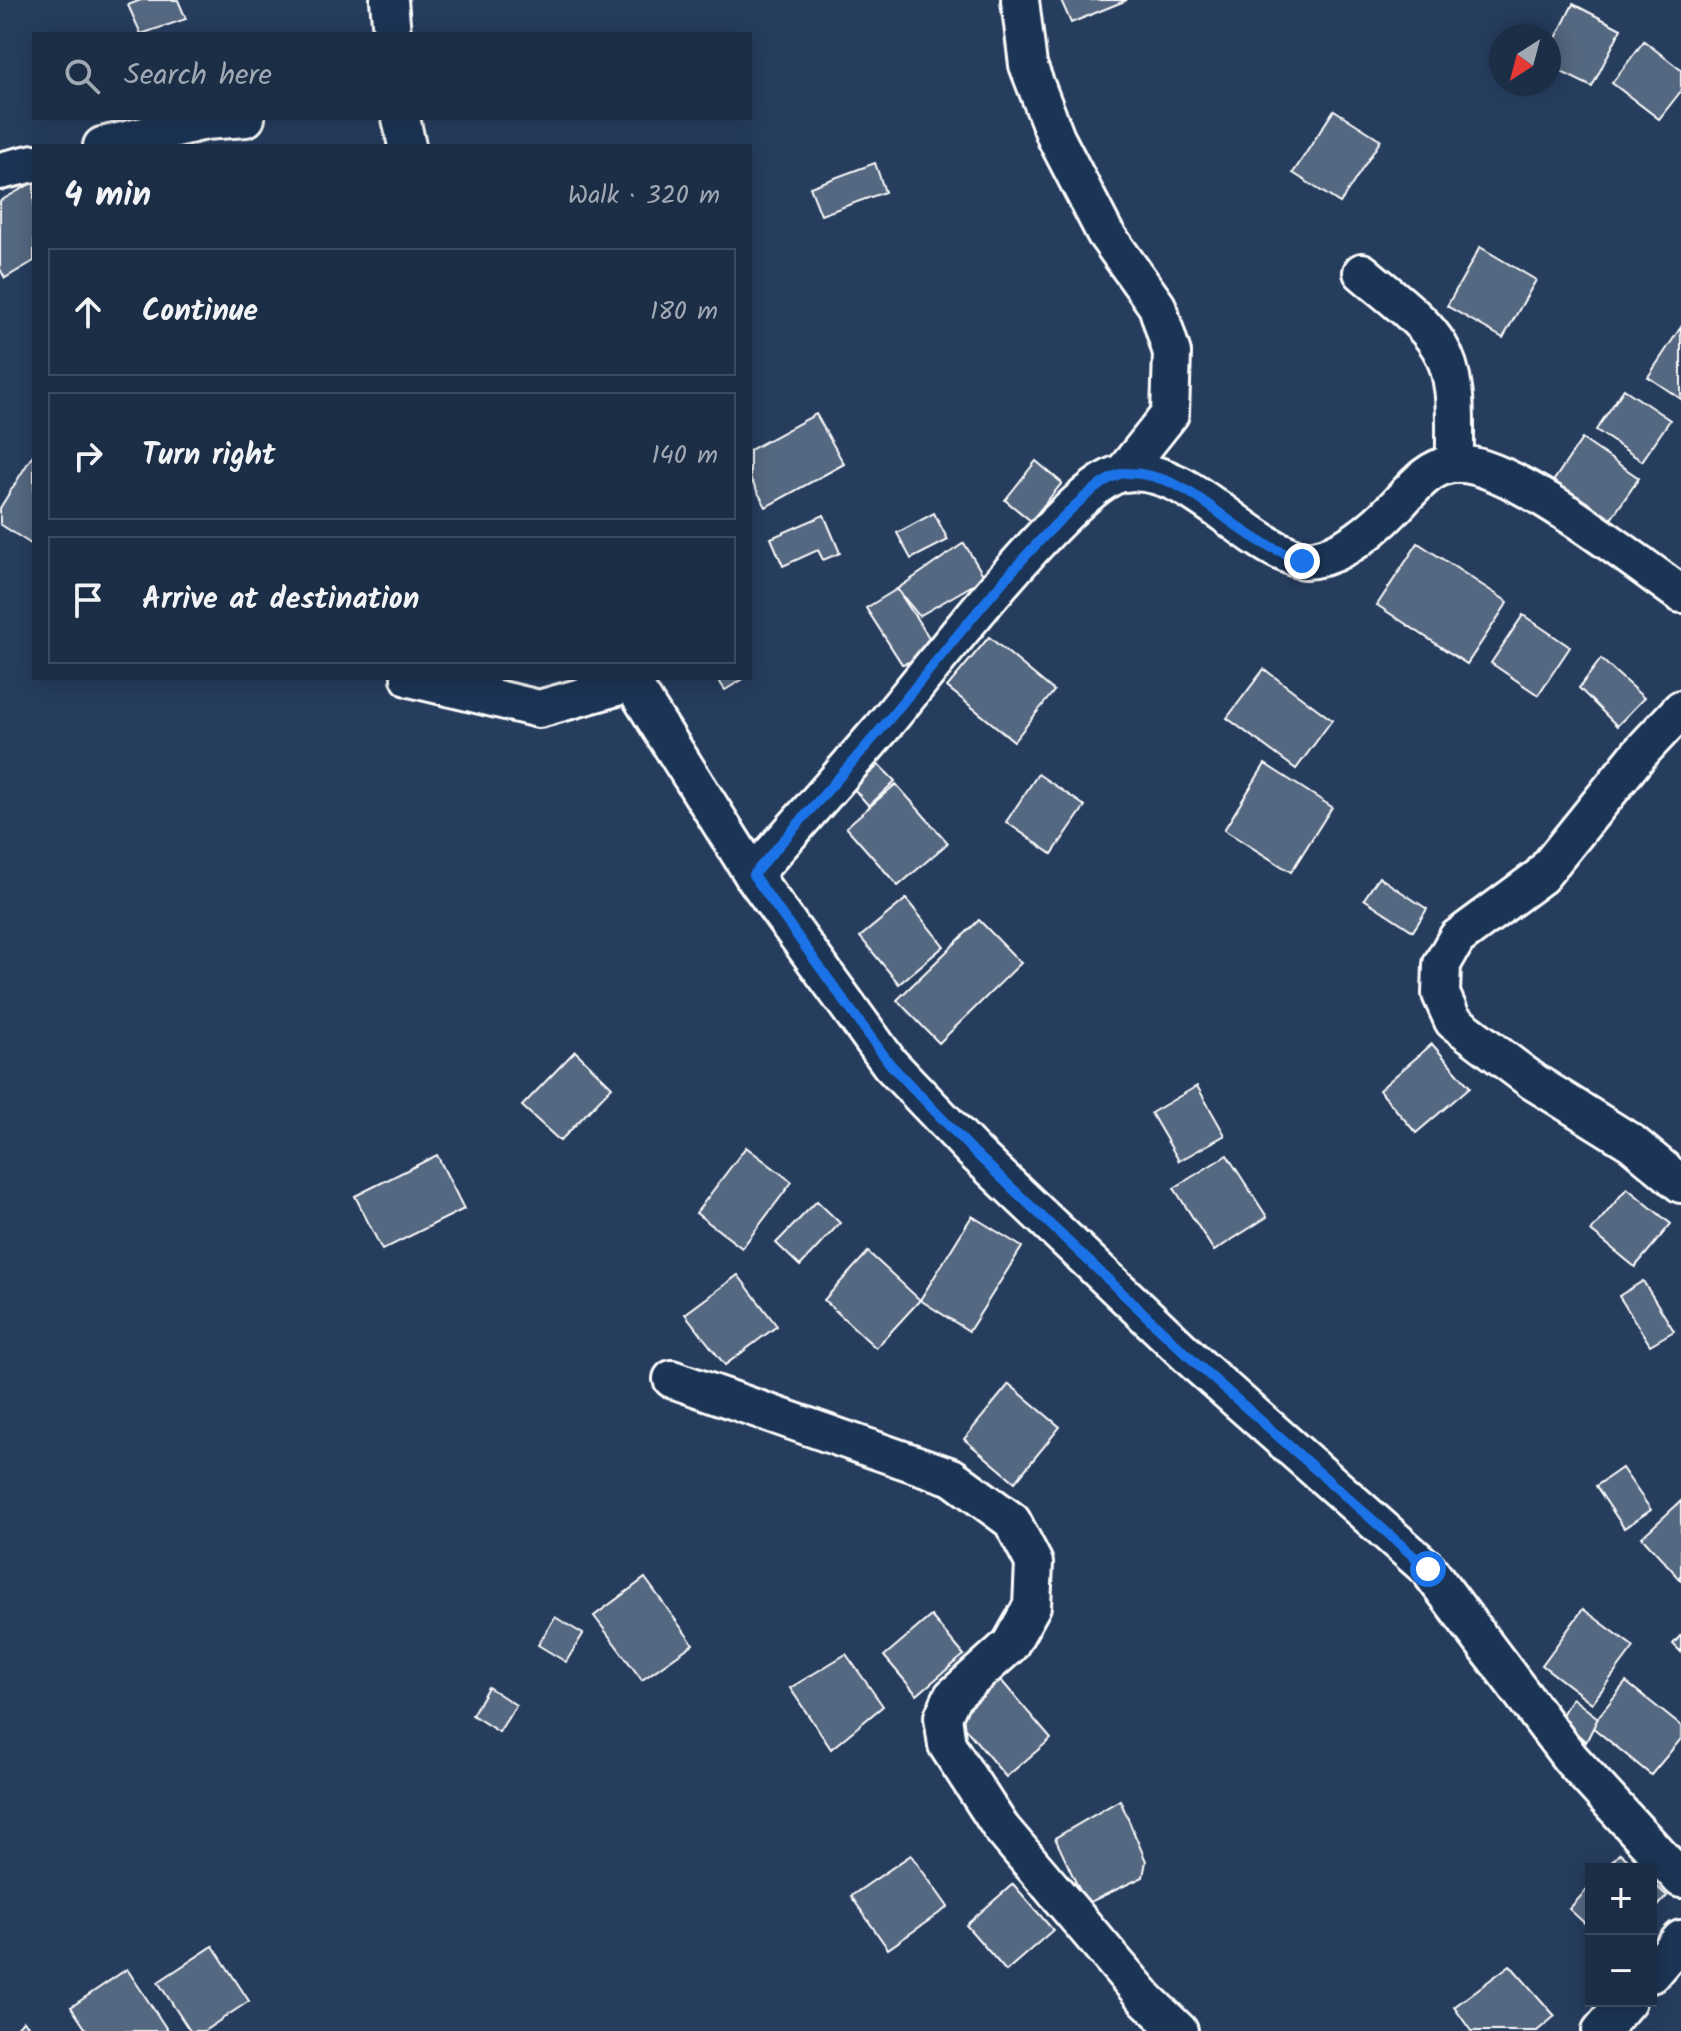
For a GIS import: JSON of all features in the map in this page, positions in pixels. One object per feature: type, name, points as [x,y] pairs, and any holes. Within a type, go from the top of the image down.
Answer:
[{"type":"street","points":[[389,0],[392,32]]},
{"type":"street","points":[[753,875],[882,728],[975,611],[1094,487],[1123,473],[1170,414],[1172,353],[1157,306],[1105,233],[1056,138],[1028,65],[1020,0]]},
{"type":"street","points":[[110,144],[219,120]]},
{"type":"street","points":[[401,120],[407,144]]},
{"type":"street","points":[[0,171],[32,163]]},
{"type":"street","points":[[1362,272],[1420,322],[1441,348],[1454,391],[1455,464]]},
{"type":"street","points":[[1123,473],[1167,478],[1206,500],[1262,543],[1302,561],[1338,551],[1377,525],[1435,469],[1455,464],[1523,485],[1681,594]]},
{"type":"street","points":[[418,680],[539,709],[630,680],[753,875],[890,1064],[973,1151],[1199,1366],[1428,1569],[1571,1759],[1681,1879]]},
{"type":"street","points":[[1681,709],[1640,753],[1541,876],[1457,938],[1442,964],[1441,994],[1453,1021],[1534,1082],[1632,1143],[1681,1184]]},
{"type":"street","points":[[672,1379],[952,1477],[1012,1521],[1034,1563],[1032,1606],[1010,1645],[952,1697],[943,1717],[947,1745],[1001,1828],[1146,1999],[1179,2031]]},
{"type":"street","points":[[1657,1967],[1681,1939]]},
{"type":"street","points":[[1601,2031],[1622,2007]]},
{"type":"building","points":[[141,0],[178,0],[186,19],[140,32],[128,5]]},
{"type":"building","points":[[1061,0],[1127,0],[1071,23]]},
{"type":"building","points":[[1573,4],[1621,29],[1592,87],[1561,72],[1561,28]]},
{"type":"building","points":[[1644,41],[1681,70],[1681,91],[1659,119],[1612,83]]},
{"type":"building","points":[[1334,110],[1381,140],[1340,203],[1293,173]]},
{"type":"building","points":[[875,163],[885,192],[821,215],[810,187]]},
{"type":"building","points":[[32,183],[32,262],[5,278],[0,269],[0,201]]},
{"type":"building","points":[[1480,247],[1536,280],[1503,338],[1447,306]]},
{"type":"building","points":[[1681,327],[1681,399],[1648,377]]},
{"type":"building","points":[[1624,389],[1670,420],[1642,461],[1596,430]]},
{"type":"building","points":[[816,414],[844,464],[766,507],[752,482],[752,449]]},
{"type":"building","points":[[1582,439],[1639,478],[1609,522],[1552,483]]},
{"type":"building","points":[[32,456],[32,545],[0,524],[0,508]]},
{"type":"building","points":[[1036,461],[1062,483],[1031,521],[1005,500]]},
{"type":"building","points":[[934,513],[948,540],[911,559],[897,533]]},
{"type":"building","points":[[824,515],[840,553],[823,560],[818,550],[783,566],[771,538]]},
{"type":"building","points":[[964,543],[985,578],[919,616],[897,589]]},
{"type":"building","points":[[1418,543],[1508,602],[1467,664],[1377,605]]},
{"type":"building","points":[[897,589],[940,654],[902,664],[866,608]]},
{"type":"building","points":[[1523,615],[1570,647],[1538,695],[1491,663]]},
{"type":"building","points":[[989,637],[1054,691],[1014,741],[947,687]]},
{"type":"building","points":[[1601,659],[1644,698],[1617,726],[1579,688]]},
{"type":"building","points":[[1264,669],[1332,720],[1296,769],[1227,718]]},
{"type":"building","points":[[718,680],[742,680],[725,690]]},
{"type":"building","points":[[1265,764],[1332,807],[1291,872],[1224,830]]},
{"type":"building","points":[[879,765],[895,781],[869,806],[853,788]]},
{"type":"building","points":[[1038,774],[1085,806],[1052,854],[1006,822]]},
{"type":"building","points":[[896,784],[948,843],[898,886],[846,827]]},
{"type":"building","points":[[1379,877],[1427,909],[1413,931],[1364,899]]},
{"type":"building","points":[[906,899],[944,946],[899,984],[860,937]]},
{"type":"building","points":[[979,920],[1021,963],[939,1043],[897,1000]]},
{"type":"building","points":[[1432,1044],[1470,1087],[1416,1133],[1379,1090]]},
{"type":"building","points":[[575,1051],[612,1087],[560,1141],[522,1106]]},
{"type":"building","points":[[1197,1086],[1225,1135],[1179,1161],[1151,1113]]},
{"type":"building","points":[[746,1147],[792,1182],[742,1248],[696,1213]]},
{"type":"building","points":[[437,1155],[464,1209],[382,1250],[355,1196]]},
{"type":"building","points":[[1227,1155],[1267,1217],[1214,1251],[1174,1188]]},
{"type":"building","points":[[1627,1188],[1671,1224],[1635,1267],[1591,1231]]},
{"type":"building","points":[[817,1201],[840,1223],[800,1266],[776,1243]]},
{"type":"building","points":[[972,1216],[1022,1247],[969,1331],[920,1300]]},
{"type":"building","points":[[868,1252],[920,1300],[876,1348],[824,1300]]},
{"type":"building","points":[[738,1275],[777,1326],[725,1365],[685,1314]]},
{"type":"building","points":[[1643,1281],[1674,1331],[1650,1345],[1619,1296]]},
{"type":"building","points":[[1009,1384],[1060,1427],[1015,1482],[964,1439]]},
{"type":"building","points":[[1622,1468],[1651,1510],[1624,1528],[1596,1486]]},
{"type":"building","points":[[1681,1501],[1681,1580],[1642,1537]]},
{"type":"building","points":[[645,1578],[693,1644],[642,1680],[594,1616]]},
{"type":"building","points":[[1583,1609],[1634,1647],[1592,1703],[1542,1665]]},
{"type":"building","points":[[931,1616],[964,1655],[917,1695],[884,1656]]},
{"type":"building","points":[[555,1617],[583,1634],[566,1662],[538,1645]]},
{"type":"building","points":[[1681,1635],[1681,1652],[1673,1644]]},
{"type":"building","points":[[846,1654],[883,1706],[831,1749],[790,1688]]},
{"type":"building","points":[[1000,1679],[1051,1739],[1006,1777],[955,1716]]},
{"type":"building","points":[[1626,1682],[1681,1726],[1681,1739],[1651,1775],[1591,1726]]},
{"type":"building","points":[[488,1687],[516,1705],[499,1732],[472,1715]]},
{"type":"building","points":[[1572,1698],[1598,1718],[1586,1742],[1560,1718]]},
{"type":"building","points":[[1120,1800],[1146,1861],[1143,1877],[1086,1904],[1055,1838]]},
{"type":"building","points":[[1620,1853],[1631,1863],[1611,1863]]},
{"type":"building","points":[[911,1855],[948,1907],[888,1949],[851,1896]]},
{"type":"building","points":[[1013,1884],[1053,1930],[1006,1971],[966,1925]]},
{"type":"building","points":[[1657,1887],[1667,1896],[1657,1907]]},
{"type":"building","points":[[1585,1892],[1585,1924],[1569,1909]]},
{"type":"building","points":[[213,1946],[249,2001],[204,2031],[190,2031],[158,1982]]},
{"type":"building","points":[[1510,1965],[1555,2016],[1537,2031],[1471,2031],[1454,2007]]},
{"type":"building","points":[[127,1969],[168,2031],[87,2031],[71,2007]]},
{"type":"building","points":[[23,2021],[34,2031],[14,2031]]},
{"type":"route","points":[[1302,561],[1262,543],[1206,500],[1167,478],[1123,473],[1094,487],[975,611],[882,728],[753,875],[890,1064],[973,1151],[1199,1366],[1428,1569]]}]
